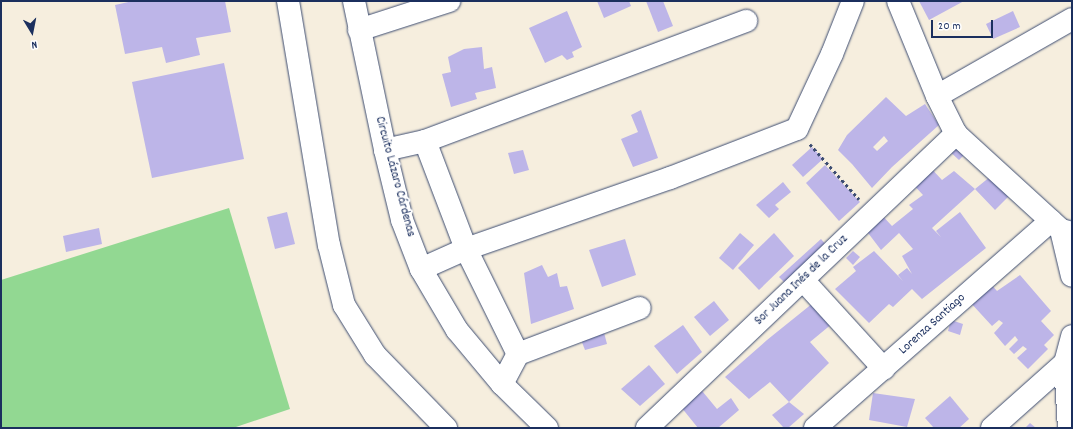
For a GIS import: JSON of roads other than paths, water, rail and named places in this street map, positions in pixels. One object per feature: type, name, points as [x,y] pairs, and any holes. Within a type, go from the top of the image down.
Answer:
[{"type":"street","points":[[288,1],[329,246],[344,305],[375,355],[446,428]]},
{"type":"street","name":"Circuito Lázaro Cárdenas","points":[[354,1],[385,150],[402,220],[421,269],[457,330],[502,384],[547,428]]},
{"type":"street","points":[[359,30],[449,1]]},
{"type":"street","points":[[421,269],[466,249],[670,178],[797,129],[832,54],[853,1]]},
{"type":"street","points":[[898,1],[937,96],[956,134],[1061,228],[1072,276]]},
{"type":"street","points":[[937,96],[1072,18]]},
{"type":"street","points":[[385,150],[425,141],[746,22]]},
{"type":"street","name":"Sor Juana Inés de la Cruz","points":[[647,428],[956,134]]},
{"type":"street","points":[[425,141],[466,249],[518,354]]},
{"type":"street","name":"Lorenza Santiago","points":[[815,428],[884,369],[1061,228]]},
{"type":"street","points":[[803,280],[884,369]]},
{"type":"street","points":[[502,384],[518,354],[640,308]]},
{"type":"street","points":[[1069,428],[1065,363],[1072,336]]},
{"type":"street","points":[[992,428],[1065,363]]}]
